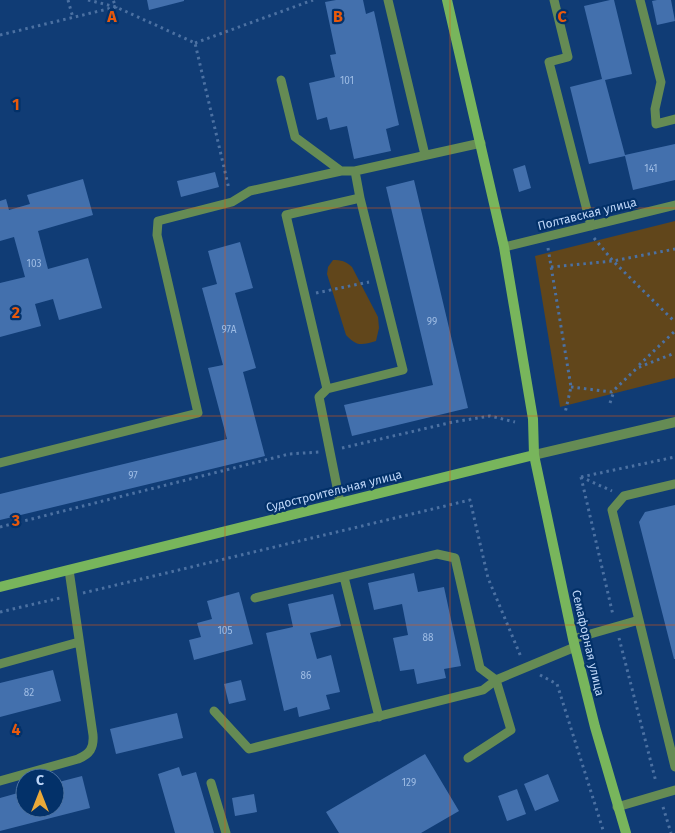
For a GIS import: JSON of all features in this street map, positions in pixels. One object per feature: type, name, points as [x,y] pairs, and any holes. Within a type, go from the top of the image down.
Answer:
[{"type":"main road","name":"Семафорная улица","points":[[446,0],[504,247],[532,419],[534,456],[574,643],[617,806],[626,833]]},
{"type":"main road","name":"Судостроительная улица","points":[[0,586],[534,456]]},
{"type":"street","name":"Судостроительная улица","points":[[534,456],[675,422]]},
{"type":"lane","points":[[388,0],[425,155]]},
{"type":"lane","points":[[554,0],[568,57],[549,62],[589,227]]},
{"type":"lane","points":[[640,0],[661,82],[655,109],[656,124],[675,119]]},
{"type":"lane","points":[[280,80],[295,138],[341,171]]},
{"type":"lane","points":[[0,463],[198,413],[157,235],[158,221],[232,202],[250,191],[341,171],[355,171],[481,143]]},
{"type":"lane","points":[[340,502],[319,397],[327,389],[403,370],[355,171]]},
{"type":"lane","points":[[327,389],[286,214],[360,198]]},
{"type":"lane","name":"Полтавская улица","points":[[504,247],[675,205]]},
{"type":"lane","points":[[675,484],[624,496],[612,510],[675,767]]},
{"type":"lane","points":[[255,598],[437,554],[454,558],[480,668],[496,680],[511,730],[468,758]]},
{"type":"lane","points":[[0,780],[78,759],[88,755],[91,750],[93,735],[69,570]]},
{"type":"lane","points":[[344,577],[379,717]]},
{"type":"lane","points":[[214,711],[249,748],[483,690],[496,680],[574,643],[639,620]]},
{"type":"lane","points":[[0,664],[79,642]]},
{"type":"lane","points":[[211,783],[226,833]]},
{"type":"lane","points":[[617,806],[675,790]]},
{"type":"path","points":[[68,0],[73,18]]},
{"type":"path","points":[[88,0],[116,7],[195,43],[313,0]]},
{"type":"path","points":[[113,0],[116,7]]},
{"type":"path","points":[[0,35],[116,7]]},
{"type":"path","points":[[195,43],[232,202]]},
{"type":"path","points":[[589,227],[594,239],[613,261],[675,322]]},
{"type":"path","points":[[547,237],[571,387],[565,413]]},
{"type":"path","points":[[551,267],[613,261],[675,249]]},
{"type":"path","points":[[306,296],[380,279]]},
{"type":"path","points":[[610,403],[612,392],[675,331]]},
{"type":"path","points":[[637,368],[675,352]]},
{"type":"path","points":[[571,387],[612,392]]},
{"type":"path","points":[[0,527],[289,454],[330,451],[453,422],[490,416],[514,422]]},
{"type":"path","points":[[624,496],[581,477],[675,457]]},
{"type":"path","points":[[659,795],[672,833]]},
{"type":"shaded area","points":[[675,221],[675,378],[560,407],[535,256]]},
{"type":"shaded area","points":[[333,260],[343,261],[352,267],[378,317],[379,328],[376,341],[360,344],[353,342],[346,335],[327,274],[328,267]]},
{"type":"building","points":[[147,0],[184,0],[184,1],[149,10]]},
{"type":"building","points":[[363,0],[366,14],[374,11],[399,125],[386,129],[391,151],[354,159],[347,126],[330,130],[327,117],[317,120],[309,83],[335,77],[330,55],[336,54],[325,2]]},
{"type":"building","points":[[614,0],[632,74],[605,80],[625,155],[675,144],[675,180],[633,190],[625,156],[589,164],[570,87],[602,79],[584,6]]},
{"type":"building","points":[[671,0],[675,21],[657,25],[652,1]]},
{"type":"building","points":[[525,165],[531,188],[519,192],[513,169]]},
{"type":"building","points":[[215,172],[219,187],[181,197],[177,181]]},
{"type":"building","points":[[83,179],[93,215],[38,231],[48,269],[88,258],[102,308],[59,320],[53,299],[35,304],[41,326],[0,337],[0,283],[25,277],[14,237],[0,241],[0,201],[6,199],[9,210],[30,204],[27,195]]},
{"type":"building","points":[[414,180],[468,408],[352,436],[344,405],[433,385],[386,187]]},
{"type":"building","points":[[240,242],[253,288],[235,293],[256,368],[243,372],[265,456],[0,520],[0,494],[227,439],[208,368],[223,365],[202,288],[217,284],[208,251]]},
{"type":"building","points":[[675,505],[674,659],[639,522],[645,512]]},
{"type":"building","points":[[414,573],[418,592],[444,587],[461,666],[444,669],[446,678],[417,684],[414,669],[400,671],[393,638],[408,635],[402,604],[374,610],[368,583]]},
{"type":"building","points":[[239,592],[253,644],[194,660],[189,640],[201,637],[197,623],[212,619],[207,601]]},
{"type":"building","points":[[333,594],[341,626],[310,633],[317,659],[331,655],[340,692],[326,695],[330,709],[299,717],[297,707],[284,711],[266,633],[293,627],[288,604]]},
{"type":"building","points":[[53,670],[61,701],[0,717],[0,683]]},
{"type":"building","points":[[241,680],[246,700],[229,704],[224,684]]},
{"type":"building","points":[[177,713],[183,738],[116,754],[110,729]]},
{"type":"building","points":[[425,754],[459,811],[421,833],[339,833],[326,812]]},
{"type":"building","points":[[179,767],[182,776],[196,772],[214,833],[175,833],[158,774]]},
{"type":"building","points":[[548,774],[559,801],[535,811],[524,784]]},
{"type":"building","points":[[82,776],[90,808],[65,814],[65,780]]},
{"type":"building","points":[[517,789],[526,814],[507,821],[498,796]]},
{"type":"building","points":[[15,794],[15,818],[51,818],[0,831],[0,798]]},
{"type":"building","points":[[254,794],[257,812],[235,816],[232,798]]}]
